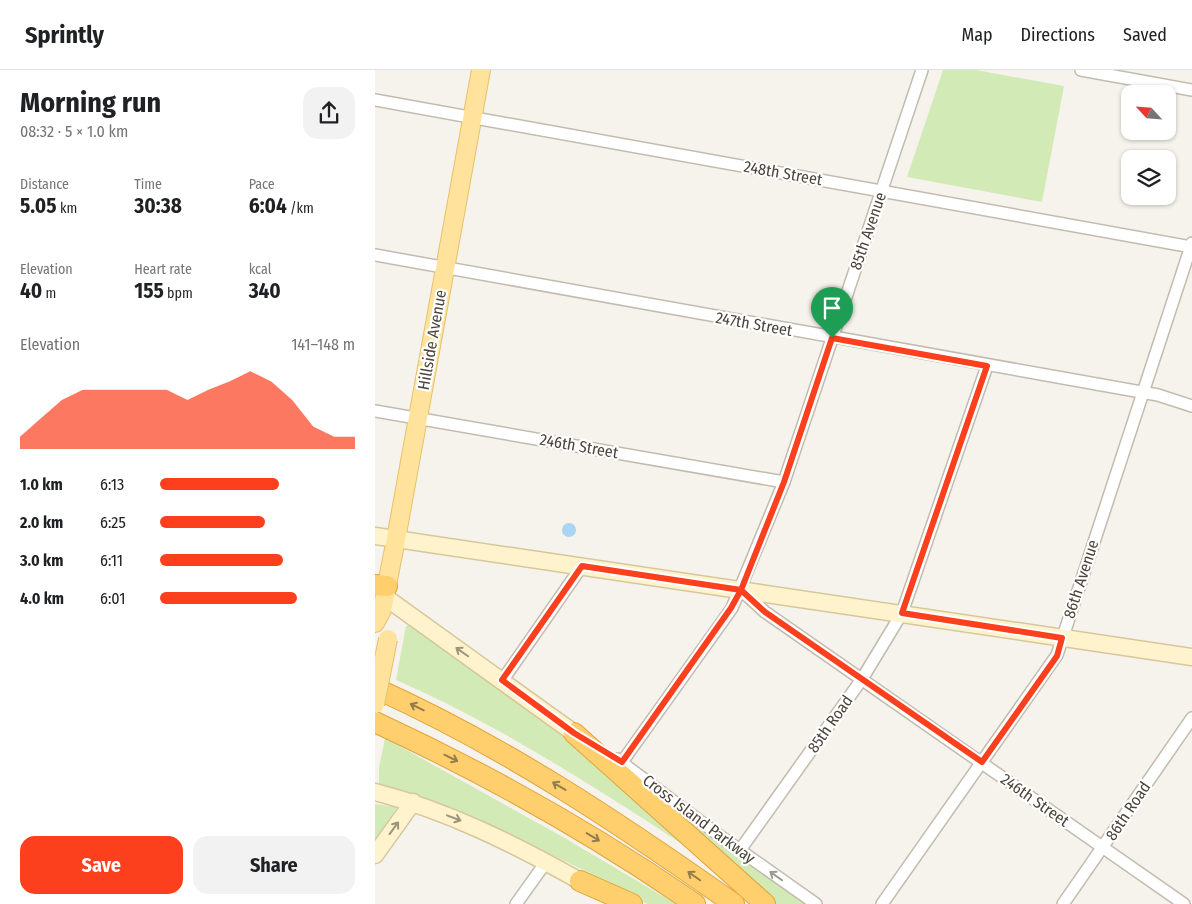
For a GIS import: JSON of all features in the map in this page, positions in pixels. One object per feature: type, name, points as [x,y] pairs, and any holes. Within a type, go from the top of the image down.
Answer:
[{"type":"highway","points":[[375,688],[440,719],[562,788],[634,834],[734,904]]},
{"type":"highway","points":[[375,722],[474,770],[541,806],[606,845],[695,904]]},
{"type":"highway","points":[[574,733],[765,904]]},
{"type":"highway","points":[[580,881],[632,904]]},
{"type":"main road","name":"Hillside Avenue","points":[[375,704],[388,639],[381,600],[396,539],[481,70]]},
{"type":"street","name":"85th Avenue","points":[[622,762],[731,608],[741,590],[784,482],[922,70]]},
{"type":"street","points":[[1081,70],[1192,90]]},
{"type":"street","name":"248th Street","points":[[375,100],[1192,246]]},
{"type":"street","name":"86th Avenue","points":[[882,904],[1057,656],[1192,246]]},
{"type":"street","name":"247th Street","points":[[375,255],[987,366],[1143,392],[1192,406]]},
{"type":"street","name":"85th Road","points":[[740,850],[862,679],[902,613],[987,366]]},
{"type":"street","name":"246th Street","points":[[375,411],[784,482]]},
{"type":"street","points":[[375,536],[1192,657]]},
{"type":"street","points":[[502,680],[582,566]]},
{"type":"street","name":"246th Street","points":[[741,590],[765,612],[1184,904]]},
{"type":"street","name":"Cross Island Parkway","points":[[381,600],[502,680],[574,733],[622,762],[816,904]]},
{"type":"street","name":"86th Road","points":[[1063,904],[1192,718]]},
{"type":"street","points":[[375,792],[413,802],[467,823],[546,862],[580,881],[613,904]]},
{"type":"street","points":[[375,855],[413,802]]},
{"type":"street","points":[[517,904],[546,862]]},
{"type":"green space","points":[[943,70],[976,70],[1064,86],[1042,202],[907,177]]},
{"type":"green space","points":[[410,625],[620,778],[727,873],[524,745],[439,700],[396,680],[406,626]]},
{"type":"green space","points":[[385,738],[563,837],[676,904],[647,904],[475,817],[379,785],[379,768]]},
{"type":"green space","points":[[375,804],[397,807],[375,841]]},
{"type":"green space","points":[[687,819],[806,904],[775,904],[684,822]]},
{"type":"water","points":[[566,523],[572,523],[576,530],[572,537],[566,537],[562,533],[562,527]]},
{"type":"route","points":[[832,338],[784,482],[741,590],[582,566],[502,680],[574,733],[622,762],[731,608],[741,590],[765,612],[982,762],[1057,656],[1062,638],[902,613],[987,366],[832,338]]}]
